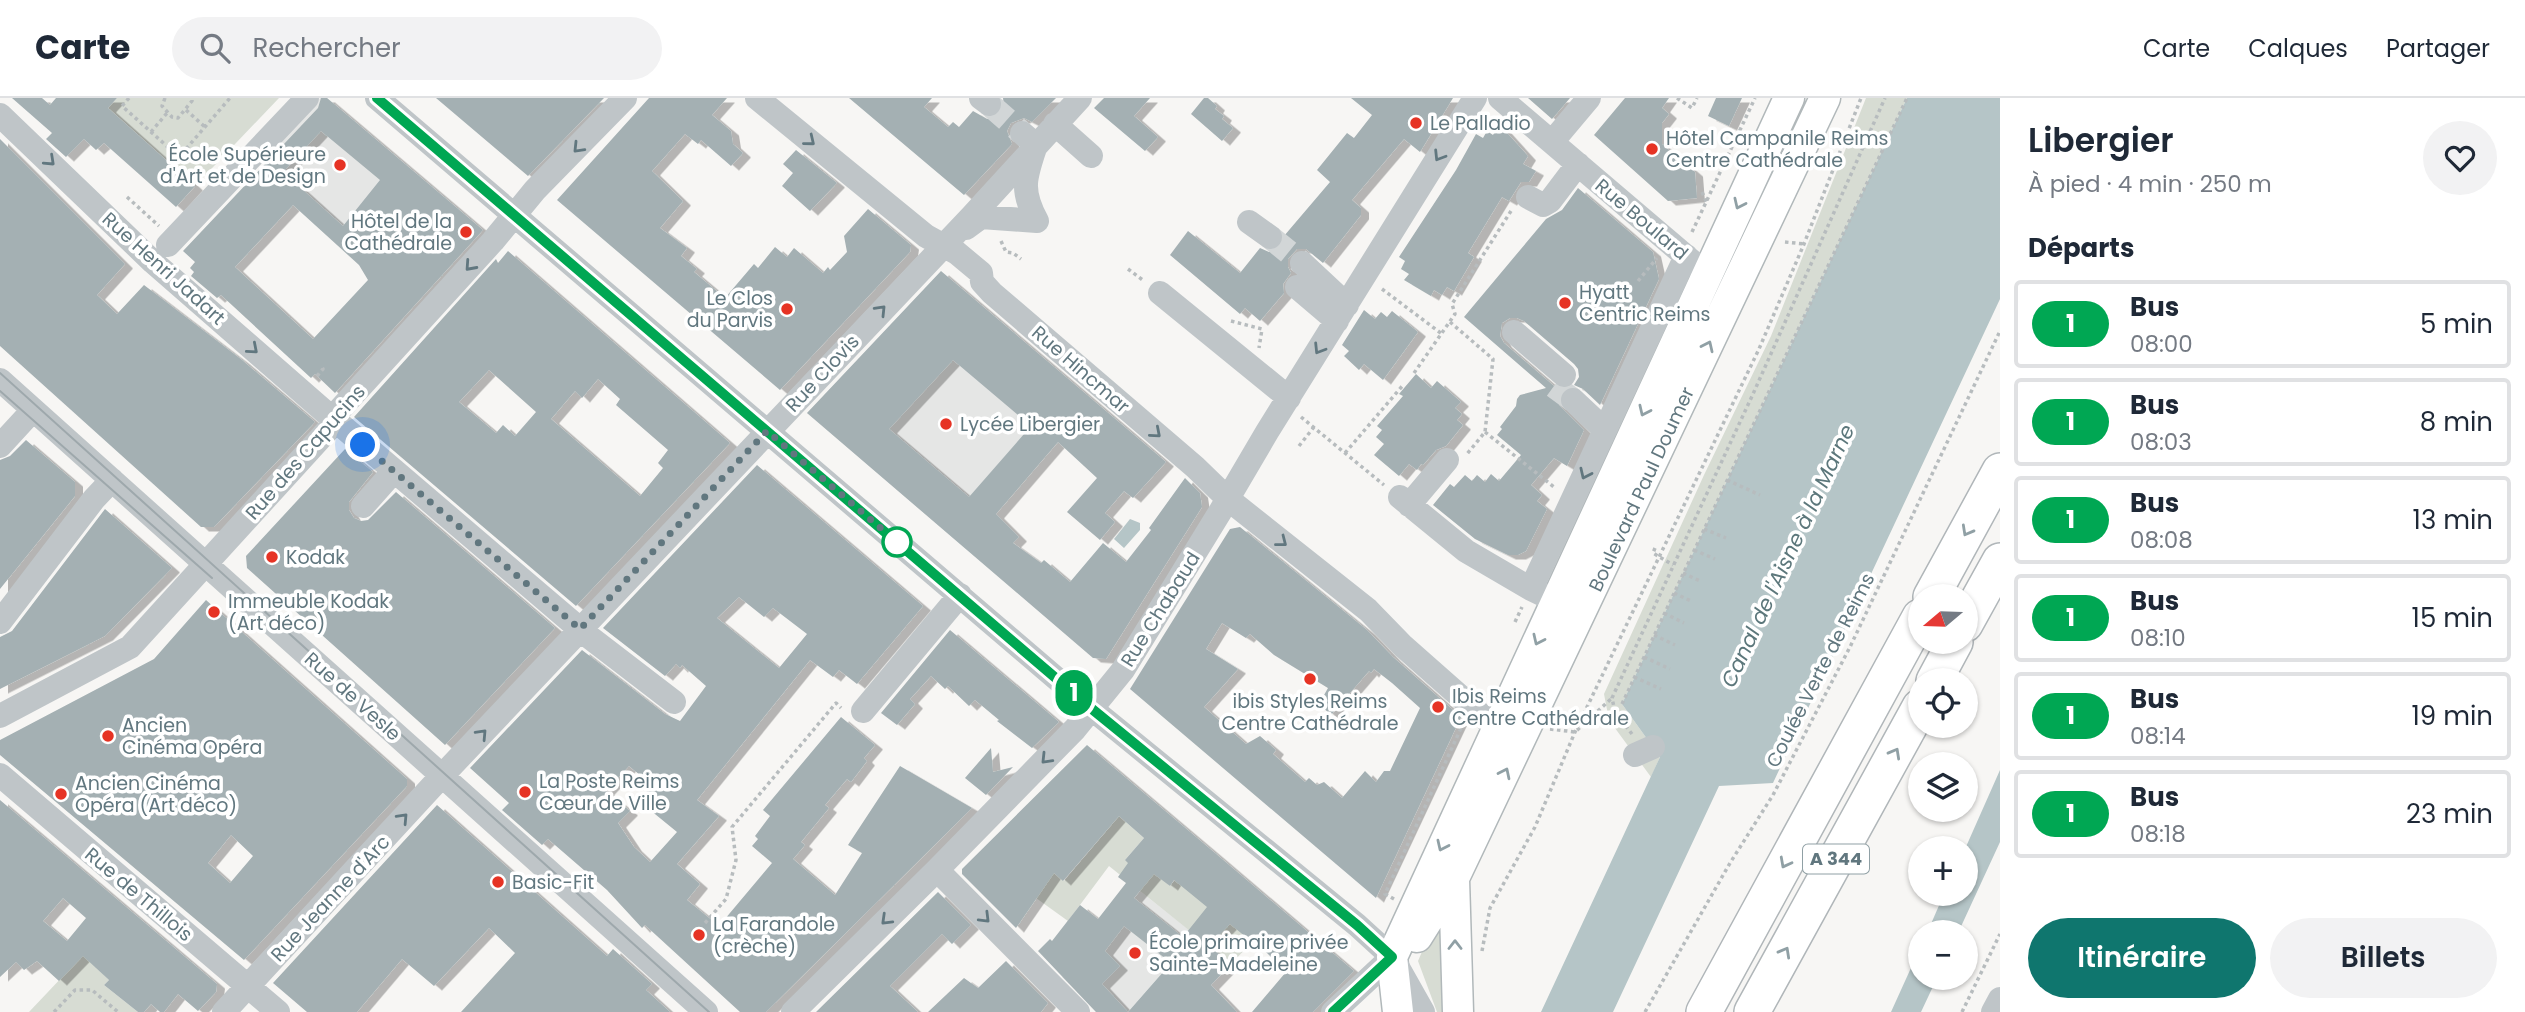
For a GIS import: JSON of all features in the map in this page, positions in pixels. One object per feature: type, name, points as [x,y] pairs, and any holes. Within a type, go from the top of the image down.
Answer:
[{"type":"highway","points":[[1938,584],[2000,471]]},
{"type":"highway","points":[[1978,601],[2000,561]]},
{"type":"highway","name":"A 344","points":[[1704,1012],[1908,639]]},
{"type":"highway","name":"A 344","points":[[1752,1012],[1908,729]]},
{"type":"main road","name":"Boulevard Paul Doumer","points":[[1392,957],[1497,729],[1543,595],[1694,256],[1789,98]]},
{"type":"main road","name":"Boulevard Paul Doumer","points":[[1392,957],[1419,936],[1454,878],[1825,98]]},
{"type":"main road","name":"Boulevard Paul Doumer","points":[[1454,878],[1458,1012]]},
{"type":"main road","points":[[1392,957],[1398,1012]]},
{"type":"street","points":[[171,242],[307,98]]},
{"type":"street","points":[[377,98],[1092,709],[1357,925],[1392,957],[1423,1012]]},
{"type":"street","name":"Rue des Capucins","points":[[0,716],[130,647],[298,465],[429,303],[516,216],[535,190],[625,98]]},
{"type":"street","name":"Rue Hincmar","points":[[757,98],[926,236],[957,253],[981,273],[982,282],[992,293],[1195,467],[1228,499],[1368,610],[1400,651],[1497,729]]},
{"type":"street","name":"Rue Chabaud","points":[[793,1012],[937,870],[1092,709],[1123,670],[1475,98]]},
{"type":"street","name":"Rue Boulard","points":[[1500,98],[1582,168],[1694,256]]},
{"type":"street","points":[[1552,142],[1589,98]]},
{"type":"street","points":[[1067,111],[1093,147]]},
{"type":"street","name":"Rue Clovis","points":[[439,780],[943,245],[1029,139],[1067,111]]},
{"type":"street","name":"Rue Henri Jadart","points":[[0,115],[153,262],[334,420],[580,629],[674,702]]},
{"type":"street","points":[[943,245],[981,218],[1037,221],[1028,201],[1025,184],[1029,139]]},
{"type":"street","points":[[1562,204],[1582,168]]},
{"type":"street","name":"Rue Boulard","points":[[1523,199],[1543,205],[1582,168]]},
{"type":"street","points":[[1249,222],[1270,237]]},
{"type":"street","name":"Boulevard Paul Doumer","points":[[1543,595],[1608,424],[1694,256]]},
{"type":"street","points":[[1299,275],[1342,313]]},
{"type":"street","points":[[1160,293],[1287,401]]},
{"type":"street","points":[[1514,332],[1608,424]]},
{"type":"street","name":"Rue de Vesle","points":[[0,380],[205,563],[439,780],[706,1012]]},
{"type":"street","points":[[0,446],[33,410]]},
{"type":"street","points":[[1447,460],[1404,501],[1466,551],[1543,595]]},
{"type":"street","points":[[363,506],[394,471]]},
{"type":"street","points":[[0,622],[94,499],[112,480]]},
{"type":"street","points":[[855,711],[960,595]]},
{"type":"street","name":"Rue de Thillois","points":[[0,775],[278,1012]]},
{"type":"street","name":"Rue Jeanne d'Arc","points":[[224,1012],[439,780]]},
{"type":"street","points":[[937,870],[1064,1007]]},
{"type":"street","points":[[1333,1012],[1392,957]]},
{"type":"street","points":[[1993,1012],[2000,999]]},
{"type":"path","points":[[129,98],[122,106],[179,157],[230,98]]},
{"type":"path","points":[[165,98],[162,107],[172,117],[178,118],[192,98]]},
{"type":"path","points":[[1677,98],[1692,107],[1697,98]]},
{"type":"path","points":[[1694,256],[1707,203],[1755,98]]},
{"type":"path","points":[[1490,908],[1535,827],[1575,732],[1759,349],[1804,244],[1861,98]]},
{"type":"path","points":[[1575,732],[1612,698],[1765,369],[1885,98]]},
{"type":"path","points":[[1622,704],[1907,98]]},
{"type":"path","points":[[186,110],[205,127]]},
{"type":"path","points":[[151,132],[167,113]]},
{"type":"path","points":[[1702,192],[1707,203]]},
{"type":"path","points":[[127,197],[171,242]]},
{"type":"path","points":[[1414,373],[1455,314],[1452,304],[1523,199]]},
{"type":"path","points":[[1000,237],[1006,253],[1013,253],[1021,259]]},
{"type":"path","points":[[1785,242],[1804,244]]},
{"type":"path","points":[[1638,281],[1660,254]]},
{"type":"path","points":[[1375,260],[1393,272],[1382,289],[1442,334]]},
{"type":"path","points":[[1450,322],[1493,359],[1485,432],[1557,489]]},
{"type":"path","name":"Coulée Verte de Reims","points":[[1645,1012],[1730,863],[1773,795],[1850,647],[2000,331]]},
{"type":"path","points":[[319,382],[315,378],[322,367]]},
{"type":"path","points":[[1345,453],[1404,384]]},
{"type":"path","points":[[1287,401],[1314,427],[1404,501]]},
{"type":"path","points":[[1299,446],[1314,427]]},
{"type":"path","points":[[1727,480],[1760,495]]},
{"type":"path","points":[[1704,529],[1726,538]]},
{"type":"path","points":[[1655,548],[1653,553],[1658,558],[1673,565]]},
{"type":"path","points":[[1694,550],[1716,559]]},
{"type":"path","points":[[1683,573],[1700,581]]},
{"type":"path","points":[[1674,593],[1690,601]]},
{"type":"path","points":[[1664,614],[1684,623]]},
{"type":"path","points":[[1654,635],[1675,645]]},
{"type":"path","points":[[1644,657],[1671,669]]},
{"type":"path","points":[[1634,677],[1661,689]]},
{"type":"path","points":[[1612,698],[1615,712],[1644,751]]},
{"type":"path","points":[[705,923],[726,899],[736,859],[732,827],[836,704],[855,711]]},
{"type":"path","points":[[1385,894],[1471,707]]},
{"type":"path","points":[[1962,1012],[2000,934]]},
{"type":"path","points":[[54,1012],[75,990],[92,990],[118,1012]]},
{"type":"shaded area","points":[[117,98],[279,98],[195,186],[108,108]]},
{"type":"shaded area","name":"École Supérieure d'Art et de Design","points":[[320,98],[327,98],[416,174],[343,226],[264,157]]},
{"type":"shaded area","points":[[1866,98],[1907,98],[1622,704],[1660,757],[1651,777],[1609,720],[1604,694],[1771,336]]},
{"type":"shaded area","name":"Lycée Libergier","points":[[969,295],[1093,400],[966,549],[807,413],[854,364],[881,388]]},
{"type":"shaded area","points":[[1119,816],[1144,838],[1125,860],[1139,855],[1170,886],[1175,880],[1198,892],[1227,927],[1237,916],[1254,931],[1248,938],[1252,942],[1231,964],[1109,866],[1068,921],[1036,898],[1016,865],[1064,859],[1054,873],[1064,881]]},
{"type":"shaded area","name":"École primaire privée Sainte-Madeleine","points":[[1140,891],[1198,937],[1128,1012],[1096,1012],[1062,977],[1098,944]]},
{"type":"shaded area","points":[[1434,924],[1447,925],[1453,1012],[1437,1012],[1418,961]]},
{"type":"shaded area","points":[[83,955],[109,980],[104,985],[138,1012],[29,1012]]},
{"type":"water","name":"Canal de l'Aisne à la Marne","points":[[1907,98],[2000,98],[2000,299],[1773,783],[1719,786],[1613,1012],[1541,1012],[1660,757],[1622,704]]},
{"type":"water","points":[[1130,519],[1140,523],[1140,530],[1124,548],[1114,539]]},
{"type":"water","points":[[2000,770],[2000,842],[1978,890],[1978,836],[1971,836]]},
{"type":"water","points":[[1939,906],[1970,906],[1964,920],[1933,920]]},
{"type":"water","points":[[1908,974],[1908,990],[1931,990],[1921,1012],[1891,1012]]},
{"type":"building","points":[[12,98],[42,98],[50,105],[56,98],[117,98],[108,108],[195,186],[176,207],[104,143],[96,150],[84,139],[66,157],[46,139],[52,133]]},
{"type":"building","points":[[321,98],[327,98],[483,230],[335,393],[315,374],[311,378],[221,295],[217,298],[191,276],[194,272],[190,268],[195,262],[183,251],[318,108]],"holes":[[[321,131],[380,180],[343,226],[283,172]],[[293,205],[359,265],[368,280],[313,339],[235,267]]]},
{"type":"building","points":[[436,98],[604,98],[528,176]]},
{"type":"building","points":[[649,98],[727,98],[712,115],[731,131],[733,144],[743,153],[731,166],[701,140],[698,144],[685,134],[652,171],[683,201],[660,228],[687,248],[681,256],[697,269],[694,272],[725,298],[754,264],[758,268],[775,247],[787,257],[794,248],[823,273],[828,267],[830,270],[847,252],[844,236],[868,209],[911,245],[910,252],[780,390],[557,200]]},
{"type":"building","points":[[849,98],[932,98],[924,107],[948,127],[953,122],[959,127],[973,111],[987,119],[995,117],[1004,106],[1003,98],[1056,98],[1032,122],[1024,118],[1011,123],[1007,131],[1012,144],[964,195]]},
{"type":"building","points":[[1104,98],[1150,98],[1134,116],[1158,137],[1145,151],[1094,108]]},
{"type":"building","points":[[1204,98],[1217,106],[1215,109],[1224,116],[1222,119],[1233,128],[1222,141],[1191,114]]},
{"type":"building","points":[[1351,98],[1453,98],[1420,152],[1404,139],[1352,200],[1361,208],[1361,215],[1323,263],[1306,249],[1297,249],[1288,259],[1291,273],[1283,284],[1284,293],[1260,321],[1245,308],[1240,314],[1170,255],[1188,231],[1240,273],[1260,248],[1269,252],[1282,246],[1284,236],[1330,182],[1317,170],[1347,133],[1354,138],[1372,115]]},
{"type":"building","points":[[1528,98],[1570,98],[1552,119]]},
{"type":"building","points":[[1625,98],[1669,98],[1662,108],[1669,114],[1662,123],[1662,144],[1695,172],[1697,198],[1668,201],[1594,135]]},
{"type":"building","points":[[1716,98],[1742,98],[1729,126],[1708,116]]},
{"type":"building","points":[[1499,124],[1528,156],[1523,164],[1536,171],[1529,182],[1521,182],[1509,201],[1502,197],[1468,253],[1474,257],[1454,291],[1447,287],[1442,295],[1434,290],[1431,296],[1404,280],[1409,274],[1401,269],[1405,261],[1399,257],[1456,170],[1476,134],[1483,138],[1487,131],[1493,135]]},
{"type":"building","points":[[0,139],[125,264],[97,295],[117,314],[144,285],[242,360],[315,422],[214,527],[201,527],[0,346]]},
{"type":"building","points":[[796,150],[837,183],[810,211],[782,186],[793,173],[783,164]]},
{"type":"building","name":"Hyatt Centric Reims","points":[[1578,188],[1653,252],[1659,279],[1600,405],[1583,389],[1574,385],[1579,377],[1574,364],[1524,321],[1510,318],[1502,323],[1500,336],[1504,343],[1562,390],[1558,397],[1559,405],[1584,430],[1567,466],[1554,458],[1531,485],[1542,495],[1537,501],[1547,509],[1526,551],[1518,555],[1508,555],[1475,539],[1433,505],[1450,484],[1454,487],[1465,475],[1472,481],[1477,475],[1485,482],[1491,474],[1499,481],[1521,455],[1497,435],[1502,429],[1500,427],[1516,406],[1520,395],[1546,388],[1464,317],[1546,219],[1562,210]]},
{"type":"building","points":[[508,251],[730,443],[576,606],[354,417],[496,259],[498,263]],"holes":[[[489,370],[536,412],[515,436],[503,425],[496,433],[459,402]],[[598,379],[620,399],[616,405],[668,450],[658,463],[663,468],[640,496],[551,419],[575,391],[582,398]]]},
{"type":"building","points":[[941,271],[1166,462],[1133,498],[1124,491],[1105,513],[1115,522],[1100,540],[1067,512],[1097,478],[1058,442],[996,514],[1019,537],[1013,543],[1041,563],[1044,560],[1070,582],[1103,543],[1126,562],[1185,478],[1200,493],[1202,507],[1106,659],[1093,658],[807,413]],"holes":[[[953,360],[1031,426],[969,497],[889,429]]]},
{"type":"building","points":[[1364,310],[1375,319],[1381,312],[1387,317],[1392,311],[1418,332],[1383,380],[1364,364],[1359,370],[1344,356],[1349,351],[1342,345]]},
{"type":"building","points":[[1416,374],[1431,388],[1437,381],[1461,402],[1455,408],[1462,414],[1457,420],[1463,425],[1446,446],[1436,450],[1417,470],[1409,464],[1399,476],[1374,455],[1384,444],[1376,437],[1382,430],[1377,426],[1403,396],[1399,394]]},
{"type":"building","points":[[26,440],[75,482],[75,496],[0,589],[0,460],[10,456]]},
{"type":"building","points":[[345,449],[373,472],[349,502],[349,510],[354,518],[368,520],[396,492],[555,628],[445,745],[247,568],[246,556]]},
{"type":"building","points":[[757,465],[923,606],[857,684],[839,670],[833,677],[810,660],[697,800],[719,816],[677,864],[700,884],[687,900],[719,926],[772,863],[752,846],[758,839],[755,836],[770,816],[763,810],[841,717],[875,745],[864,758],[867,761],[851,782],[847,779],[825,805],[829,808],[801,842],[805,845],[793,859],[835,895],[862,853],[848,845],[900,766],[972,808],[766,1012],[740,1012],[645,925],[642,928],[607,890],[548,839],[542,845],[502,810],[509,803],[470,768],[582,650],[665,714],[680,721],[706,686],[682,665],[680,668],[676,664],[665,676],[603,628]],"holes":[[[739,597],[764,617],[773,608],[807,634],[779,668],[717,618]],[[629,766],[652,785],[639,801],[677,832],[650,862],[634,847],[618,823],[630,811],[606,791]]]},
{"type":"building","points":[[105,509],[172,568],[105,636],[0,689],[0,637],[12,631]]},
{"type":"building","points":[[1240,527],[1367,630],[1393,657],[1461,717],[1376,898],[1130,689],[1230,529]],"holes":[[[1222,623],[1246,638],[1250,634],[1274,655],[1328,688],[1319,704],[1331,715],[1369,671],[1371,673],[1374,669],[1420,708],[1390,771],[1384,771],[1376,782],[1365,771],[1342,798],[1324,782],[1317,785],[1309,778],[1305,782],[1273,754],[1276,750],[1260,736],[1246,744],[1204,707],[1238,669],[1206,649]]]},
{"type":"building","points":[[206,600],[407,779],[407,786],[244,960],[0,755],[0,740],[154,659]],"holes":[[[231,835],[253,856],[230,883],[208,863]]]},
{"type":"building","points":[[950,630],[1059,722],[1032,748],[975,700],[969,706],[948,686],[945,689],[931,676],[910,699],[915,704],[897,725],[881,713]]},
{"type":"building","points":[[1087,745],[1354,971],[1313,1012],[1252,1012],[1286,972],[1254,940],[1252,942],[1230,924],[1209,946],[1231,964],[1211,985],[1237,1012],[1128,1012],[1096,1012],[1038,951],[1050,939],[1052,941],[1080,905],[1098,919],[1126,883],[1118,877],[1128,863],[1125,860],[1144,838],[1119,816],[1063,881],[1054,873],[1016,928],[962,874],[962,869]],"holes":[[[1154,874],[1170,886],[1174,880],[1207,907],[1183,937],[1134,898]],[[1124,926],[1171,963],[1128,1012],[1102,984],[1120,966],[1105,951]]]},
{"type":"building","points":[[991,748],[993,772],[1013,767],[986,795],[965,778]]},
{"type":"building","points":[[0,800],[217,984],[216,992],[198,1011],[178,994],[164,1012],[151,1004],[144,1012],[138,1012],[104,985],[109,980],[83,956],[59,981],[37,961],[24,970],[16,962],[0,977]],"holes":[[[63,898],[86,918],[67,941],[43,921]]]},
{"type":"building","points":[[437,805],[607,956],[613,949],[652,984],[646,990],[670,1012],[461,1012],[515,953],[489,928],[434,986],[402,959],[357,1012],[307,1012],[273,983]]},
{"type":"building","points":[[938,892],[971,925],[952,944],[942,934],[890,986],[918,1012],[816,1012]]},
{"type":"building","points":[[1006,961],[1048,1003],[1041,1012],[928,1012],[964,978],[978,988]]},
{"type":"tunnel","points":[[989,104],[1022,133]]},
{"type":"tunnel","points":[[1270,237],[1302,263]]},
{"type":"tunnel","points":[[1554,386],[1573,400]]},
{"type":"tram line","points":[[0,373],[709,1012]]},
{"type":"tram line","points":[[0,391],[212,578]]},
{"type":"bus line","name":"1","points":[[377,98],[1092,709],[1357,925],[1392,957],[1333,1012]]},
{"type":"place","name":"Le Palladio","points":[[1416,123]]},
{"type":"place","name":"Hôtel Campanile Reims Centre Cathédrale","points":[[1652,149]]},
{"type":"place","name":"École Supérieure d'Art et de Design","points":[[340,165]]},
{"type":"place","name":"Hôtel de la Cathédrale","points":[[466,232]]},
{"type":"place","name":"Hyatt Centric Reims","points":[[1565,303]]},
{"type":"place","name":"Le Clos du Parvis","points":[[787,309]]},
{"type":"place","name":"Lycée Libergier","points":[[946,424]]},
{"type":"place","name":"Kodak","points":[[272,557]]},
{"type":"place","name":"Immeuble Kodak (Art déco)","points":[[214,612]]},
{"type":"place","name":"ibis Styles Reims Centre Cathédrale","points":[[1310,679]]},
{"type":"place","name":"Ibis Reims Centre Cathédrale","points":[[1438,707]]},
{"type":"place","name":"Ancien Cinéma Opéra","points":[[108,736]]},
{"type":"place","name":"La Poste Reims Cœur de Ville","points":[[525,792]]},
{"type":"place","name":"Ancien Cinéma Opéra (Art déco)","points":[[61,794]]},
{"type":"place","name":"Basic-Fit","points":[[498,882]]},
{"type":"place","name":"La Farandole (crèche)","points":[[699,935]]},
{"type":"place","name":"École primaire privée Sainte-Madeleine","points":[[1135,953]]},
{"type":"route","points":[[363,445],[580,629],[767,431],[897,542]]}]
